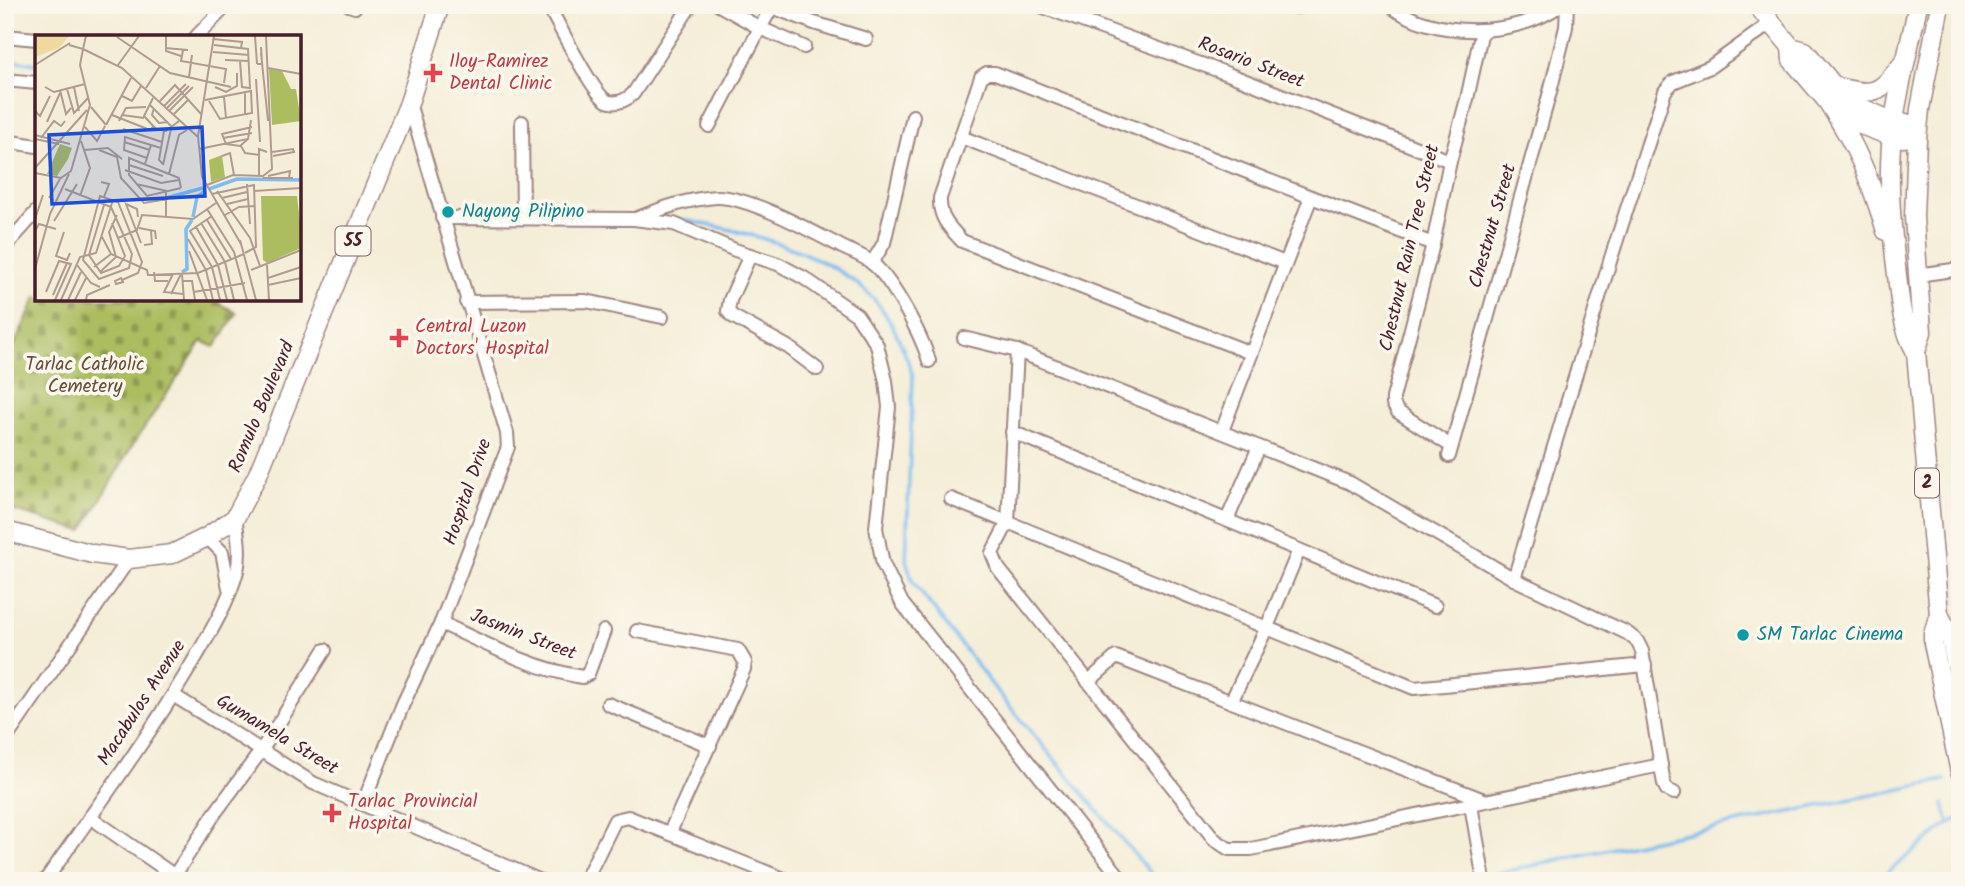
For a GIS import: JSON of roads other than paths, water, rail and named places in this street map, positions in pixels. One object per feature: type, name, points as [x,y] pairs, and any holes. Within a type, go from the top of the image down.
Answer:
[{"type":"highway","name":"Romulo Boulevard","points":[[5,531],[93,554],[129,559],[172,555],[207,537],[235,518],[258,474],[409,103],[440,5]]},
{"type":"highway","points":[[1757,5],[1791,47],[1791,60],[1830,94],[1853,122],[1918,131]]},
{"type":"highway","name":"2","points":[[1916,352],[1906,335],[1895,259],[1890,181],[1893,129],[1918,5]]},
{"type":"highway","name":"2","points":[[1940,5],[1918,131],[1914,217],[1922,332],[1916,352],[1939,614],[1950,636],[1960,682]]},
{"type":"highway","points":[[1830,94],[1871,93],[1884,86],[1907,60]]},
{"type":"highway","points":[[1830,94],[1864,163],[1895,259]]},
{"type":"highway","name":"2","points":[[1939,614],[1933,643],[1960,772]]},
{"type":"street","points":[[198,35],[227,5]]},
{"type":"street","points":[[548,5],[596,91],[610,102],[618,102],[633,94],[691,5]]},
{"type":"street","points":[[719,5],[760,28],[804,47]]},
{"type":"street","name":"Rosario Street","points":[[1038,5],[1228,74],[1450,160]]},
{"type":"street","points":[[1291,5],[1306,5]]},
{"type":"street","points":[[1389,5],[1402,16],[1423,22],[1482,30],[1512,27],[1545,16],[1560,5]]},
{"type":"street","name":"Chestnut Street","points":[[1450,451],[1550,92],[1566,27],[1567,5]]},
{"type":"street","points":[[709,126],[772,6],[814,23],[866,39]]},
{"type":"street","points":[[1514,579],[1611,258],[1665,91],[1673,82],[1710,67],[1772,23]]},
{"type":"street","name":"Chestnut Rain Tree Street","points":[[1450,451],[1398,412],[1393,404],[1482,30]]},
{"type":"street","points":[[5,36],[35,39]]},
{"type":"street","points":[[1251,353],[962,241],[944,222],[939,208],[940,198],[981,77],[986,73],[995,73],[1433,244]]},
{"type":"street","points":[[5,80],[35,83]]},
{"type":"street","name":"Hospital Drive","points":[[363,804],[402,704],[441,623],[508,447],[507,433],[409,103]]},
{"type":"street","points":[[873,263],[884,243],[913,116]]},
{"type":"street","points":[[522,122],[523,218]]},
{"type":"street","points":[[961,137],[1284,263]]},
{"type":"street","points":[[5,141],[35,146]]},
{"type":"street","points":[[634,219],[674,204],[718,197],[755,206],[780,217],[873,263],[895,293],[920,338],[929,361]]},
{"type":"street","points":[[1222,431],[1311,197]]},
{"type":"street","points":[[5,247],[35,213]]},
{"type":"street","points":[[442,218],[634,219],[674,224],[778,264],[833,297],[857,315],[877,345],[883,362],[889,407],[876,528],[883,564],[902,603],[1124,881]]},
{"type":"street","points":[[750,255],[730,300],[728,311],[732,316],[788,347],[817,369]]},
{"type":"street","points":[[1917,275],[1960,269]]},
{"type":"street","points":[[467,302],[586,301],[662,317]]},
{"type":"street","points":[[964,338],[1017,351],[1350,482],[1514,579],[1633,637],[1641,645],[1665,788],[1674,793]]},
{"type":"street","points":[[1017,351],[1008,522],[992,553],[998,568],[1215,840],[1230,849],[1251,849],[1661,765]]},
{"type":"street","points":[[1012,432],[1435,606]]},
{"type":"street","points":[[1227,520],[1259,447]]},
{"type":"street","points":[[951,499],[1414,688],[1644,665]]},
{"type":"street","name":"Macabulos Avenue","points":[[45,881],[173,695],[204,644],[237,570],[239,550],[235,518]]},
{"type":"street","points":[[207,537],[222,552],[229,592]]},
{"type":"street","points":[[1231,702],[1267,627],[1298,550]]},
{"type":"street","points":[[5,740],[129,559]]},
{"type":"street","name":"Jasmin Street","points":[[441,623],[505,653],[582,677],[588,674],[604,631]]},
{"type":"street","points":[[637,631],[738,650],[742,656],[744,669],[670,832]]},
{"type":"street","points":[[90,817],[176,879],[215,813],[261,751],[325,650]]},
{"type":"street","points":[[1088,681],[1116,657],[1484,800]]},
{"type":"street","name":"Gumamela Street","points":[[173,695],[313,783],[541,881]]},
{"type":"street","points":[[608,704],[710,746]]},
{"type":"street","points":[[1471,805],[1484,881]]},
{"type":"street","points":[[586,881],[615,820],[628,817],[781,879]]},
{"type":"waterway","points":[[5,59],[35,64]]},
{"type":"waterway","points":[[677,219],[761,238],[818,260],[866,292],[884,312],[897,335],[913,376],[906,560],[913,582],[996,690],[1157,881]]},
{"type":"waterway","points":[[1467,881],[1945,780]]},
{"type":"waterway","points":[[1944,804],[1949,823]]},
{"type":"waterway","points":[[1877,881],[1949,823],[1960,818]]},
{"type":"place","name":"Iloy-Ramirez Dental Clinic","points":[[433,73]]},
{"type":"place","name":"Nayong Pilipino","points":[[448,212]]},
{"type":"place","name":"Central Luzon Doctors' Hospital","points":[[399,338]]},
{"type":"place","name":"SM Tarlac Cinema","points":[[1743,635]]},
{"type":"place","name":"Tarlac Provincial Hospital","points":[[332,813]]},
{"type":"park label","name":"Tarlac Catholic Cemetery","points":[[85,376]]}]
